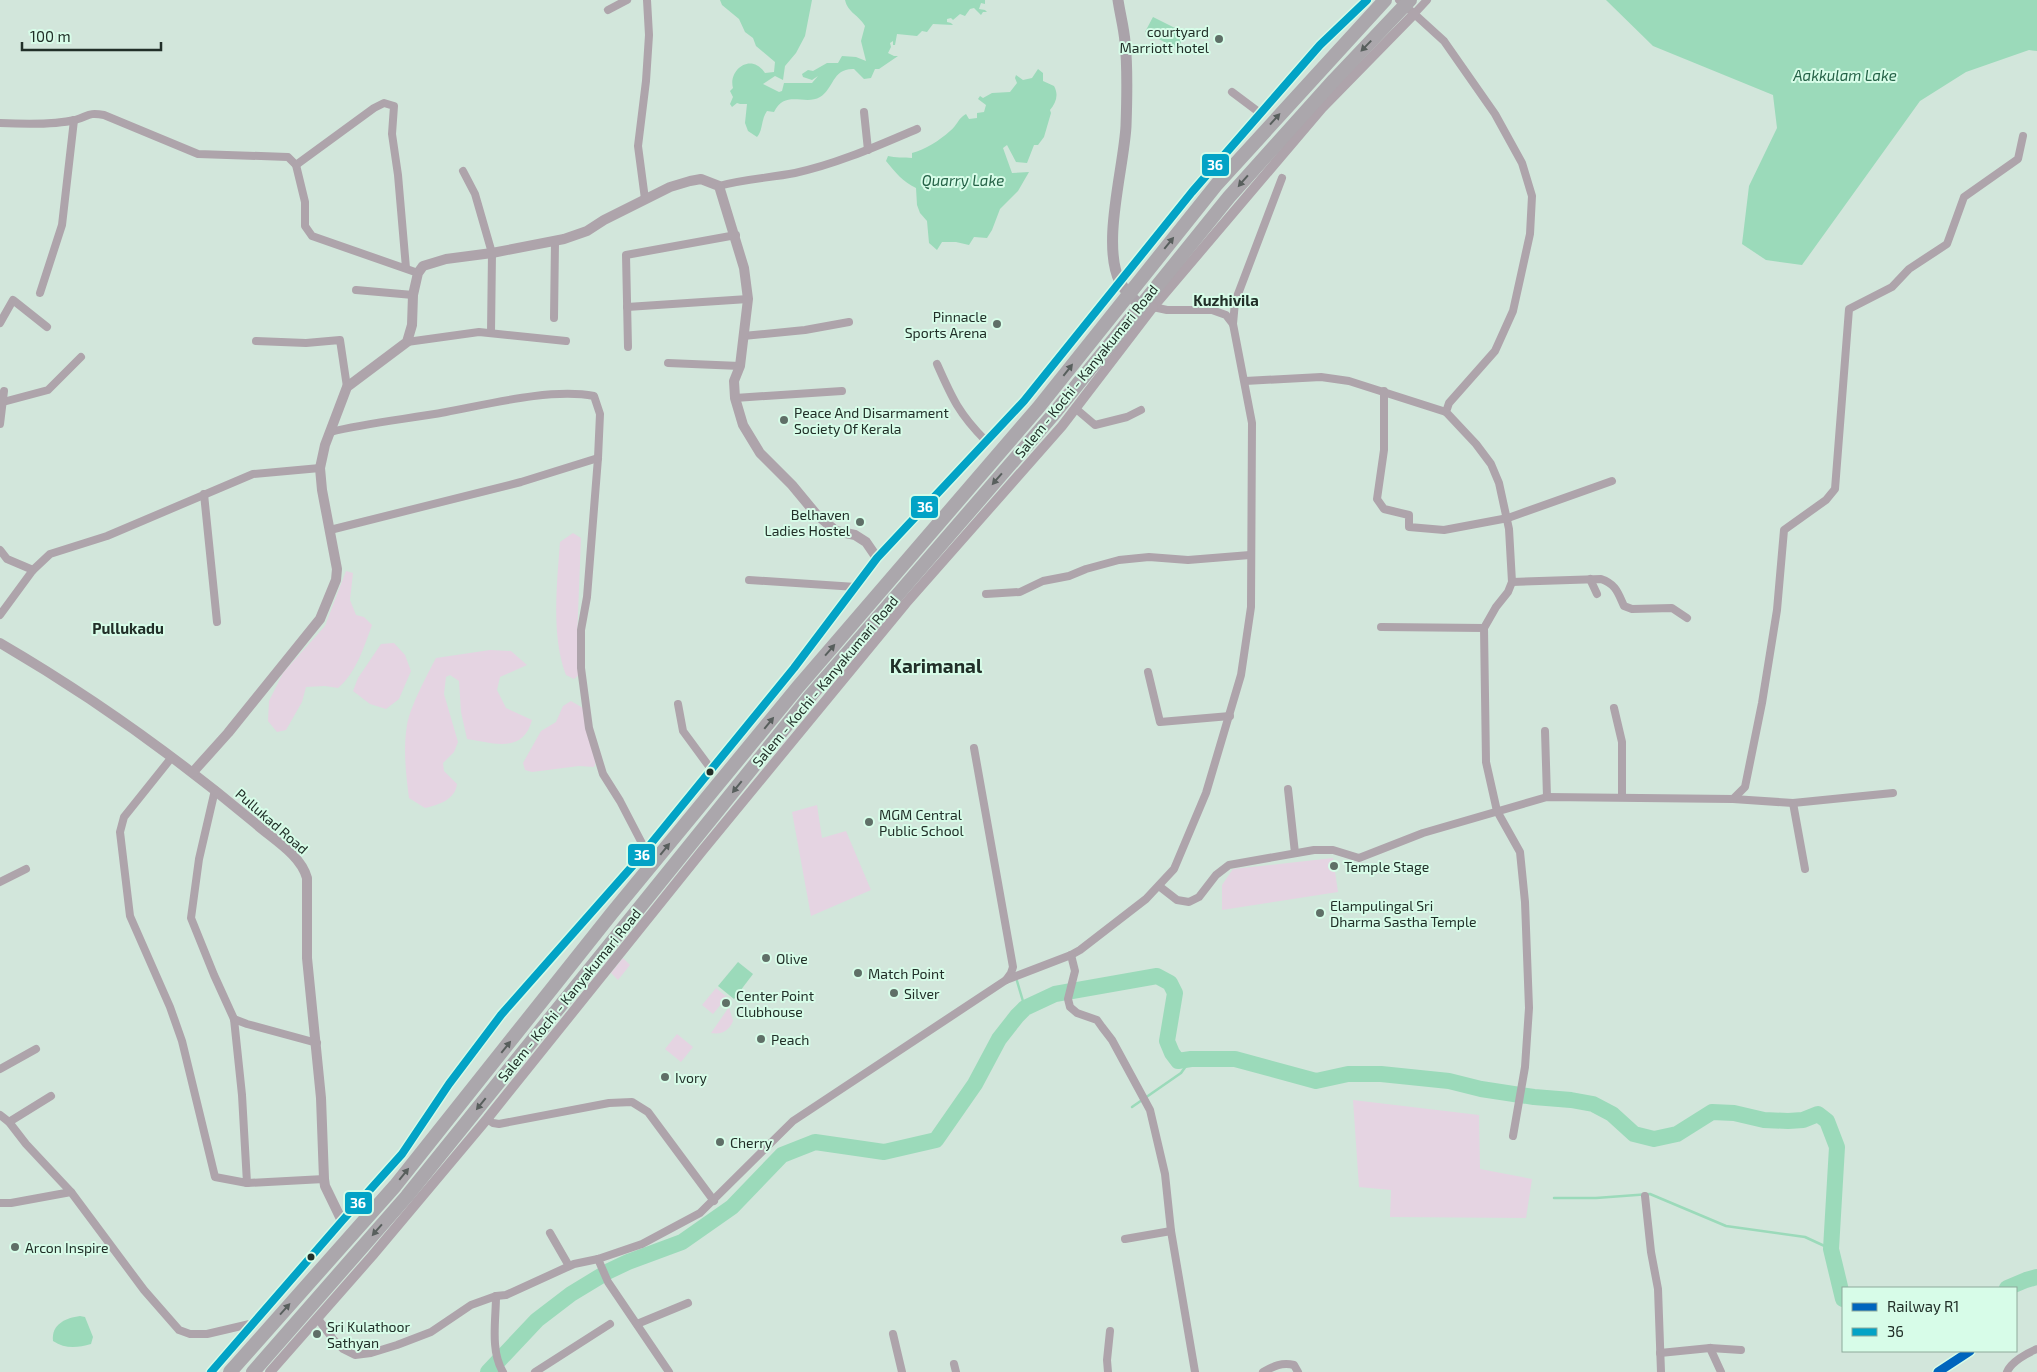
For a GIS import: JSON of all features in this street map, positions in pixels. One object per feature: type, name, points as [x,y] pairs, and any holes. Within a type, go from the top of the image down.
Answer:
[{"type":"highway","name":"Salem - Kochi - Kanyakumari Road","points":[[230,1372],[395,1186],[798,687],[1038,408],[1229,171],[1385,0]]},
{"type":"highway","name":"Salem - Kochi - Kanyakumari Road","points":[[253,1372],[284,1346],[812,695],[1146,306],[1265,156],[1399,6],[1410,0]]},
{"type":"main road","points":[[1118,0],[1125,42],[1126,128],[1117,188],[1113,236],[1114,265],[1119,280],[1128,294],[1146,306]]},
{"type":"street","points":[[608,10],[627,0]]},
{"type":"street","points":[[644,199],[638,146],[647,72],[649,35],[647,0]]},
{"type":"street","points":[[211,1372],[402,1154],[449,1084],[501,1014],[636,862],[794,668],[877,558],[1024,401],[1119,280],[1192,192],[1320,45],[1367,0]]},
{"type":"street","points":[[270,1372],[284,1346],[318,1319],[487,1119],[702,851],[857,662],[1075,408],[1146,306],[1322,108],[1427,0]]},
{"type":"street","points":[[1399,6],[1414,14],[1444,42],[1495,114],[1522,163],[1532,196],[1530,234],[1513,311],[1495,351],[1449,403],[1446,412]]},
{"type":"street","points":[[1232,92],[1260,113]]},
{"type":"street","points":[[296,165],[374,108],[384,103],[394,106],[392,134],[398,175],[406,268]]},
{"type":"street","points":[[864,112],[868,150]]},
{"type":"street","points":[[0,123],[27,124],[74,120],[91,113],[104,114],[198,154],[288,157],[296,165],[305,202],[305,226],[312,236],[418,273]]},
{"type":"street","points":[[40,293],[62,225],[74,120]]},
{"type":"street","points":[[407,342],[412,325],[413,295],[418,273],[423,266],[446,259],[555,242],[587,231],[604,220],[670,186],[701,179],[719,186],[744,179],[794,174],[868,150],[917,129]]},
{"type":"street","points":[[1732,799],[1745,787],[1762,703],[1777,610],[1784,530],[1826,500],[1835,489],[1848,309],[1892,287],[1909,269],[1947,244],[1964,197],[2018,159],[2023,136]]},
{"type":"street","points":[[463,171],[475,194],[492,253],[491,333]]},
{"type":"street","points":[[318,1319],[343,1349],[355,1355],[397,1346],[431,1332],[471,1305],[496,1296],[506,1295],[569,1266],[599,1263],[669,1231],[700,1213],[714,1201],[793,1121],[1006,980],[1071,956],[1146,899],[1174,869],[1206,793],[1241,675],[1251,607],[1252,422],[1246,381],[1233,324],[1235,302],[1282,178]]},
{"type":"street","points":[[719,186],[736,235],[744,268],[748,299],[740,366],[734,381],[735,398],[743,425],[760,453],[792,485],[816,514],[836,531],[855,535],[866,542],[877,558]]},
{"type":"street","points":[[628,347],[626,256],[736,235]]},
{"type":"street","points":[[554,318],[555,242]]},
{"type":"street","points":[[356,290],[413,295]]},
{"type":"street","points":[[627,307],[748,299]]},
{"type":"street","points":[[0,323],[13,300],[47,327]]},
{"type":"street","points":[[1146,306],[1167,310],[1212,310],[1226,315],[1233,324]]},
{"type":"street","points":[[743,336],[805,330],[849,322]]},
{"type":"street","points":[[347,387],[407,342],[479,332],[566,341]]},
{"type":"street","points":[[193,772],[228,733],[320,619],[336,580],[337,569],[322,490],[320,468],[330,432],[347,387],[340,340],[306,342],[256,341]]},
{"type":"street","points":[[3,402],[48,390],[81,357]]},
{"type":"street","points":[[668,363],[740,366]]},
{"type":"street","points":[[937,364],[955,405],[986,441]]},
{"type":"street","points":[[1246,381],[1321,377],[1349,381],[1446,412],[1476,444],[1491,464],[1499,483],[1508,518],[1512,582],[1508,592],[1496,607],[1484,628],[1486,762],[1497,811],[1520,852],[1524,894],[1529,1008],[1525,1067],[1513,1136]]},
{"type":"street","points":[[735,398],[842,391]]},
{"type":"street","points":[[1384,391],[1384,450],[1377,500],[1384,509],[1409,515],[1409,527],[1444,530],[1508,518],[1612,481]]},
{"type":"street","points":[[0,424],[4,392]]},
{"type":"street","points":[[330,432],[363,424],[519,398],[579,393],[594,396],[600,414],[598,458],[587,598],[581,630],[581,668],[589,728],[603,774],[620,801],[645,849]]},
{"type":"street","points":[[1075,408],[1095,425],[1128,417],[1141,410]]},
{"type":"street","points":[[330,530],[521,482],[598,458]]},
{"type":"street","points":[[0,615],[33,570],[50,554],[107,536],[253,474],[320,468]]},
{"type":"street","points":[[204,494],[217,622]]},
{"type":"street","points":[[0,550],[8,559],[33,570]]},
{"type":"street","points":[[986,594],[1020,592],[1043,581],[1069,576],[1119,560],[1149,557],[1188,560],[1250,554]]},
{"type":"street","points":[[1590,579],[1597,594]]},
{"type":"street","points":[[1512,582],[1601,579],[1611,582],[1616,587],[1624,606],[1632,609],[1672,608],[1686,618]]},
{"type":"street","points":[[749,580],[856,587]]},
{"type":"street","points":[[1381,627],[1484,628]]},
{"type":"street","name":"Pullukad Road","points":[[0,643],[55,675],[110,711],[193,772],[299,861],[305,870],[307,878],[306,958],[317,1043],[324,1180],[342,1221]]},
{"type":"street","points":[[1148,672],[1160,722],[1230,716]]},
{"type":"street","points":[[678,704],[683,731],[711,769]]},
{"type":"street","points":[[1614,708],[1622,742],[1622,797]]},
{"type":"street","points":[[1545,731],[1546,797]]},
{"type":"street","points":[[974,748],[1013,968],[1006,980]]},
{"type":"street","points":[[172,757],[124,817],[120,832],[130,916],[170,1007],[182,1041],[215,1177],[247,1183],[324,1180]]},
{"type":"street","points":[[1288,788],[1296,853]]},
{"type":"street","points":[[215,790],[199,859],[191,918],[234,1019],[242,1095],[247,1183]]},
{"type":"street","points":[[1159,886],[1177,900],[1189,902],[1199,896],[1216,875],[1228,865],[1296,853],[1333,850],[1359,858],[1423,833],[1546,797],[1732,799],[1793,803],[1893,793]]},
{"type":"street","points":[[1793,803],[1805,868]]},
{"type":"street","points":[[0,882],[26,869]]},
{"type":"street","points":[[1071,956],[1075,971],[1068,999],[1070,1007],[1077,1013],[1097,1020],[1112,1040],[1150,1110],[1165,1174],[1171,1231],[1195,1372]]},
{"type":"street","points":[[234,1019],[255,1027],[317,1043]]},
{"type":"street","points":[[0,1069],[36,1049]]},
{"type":"street","points":[[9,1122],[50,1096]]},
{"type":"street","points":[[487,1119],[492,1123],[499,1124],[609,1103],[632,1102],[648,1112],[714,1201]]},
{"type":"street","points":[[0,1115],[9,1122],[71,1192],[144,1290],[179,1330],[190,1334],[208,1334],[254,1323],[284,1346]]},
{"type":"street","points":[[0,1203],[11,1203],[71,1192]]},
{"type":"street","points":[[1645,1196],[1651,1252],[1658,1289],[1661,1372]]},
{"type":"street","points":[[1125,1239],[1171,1231]]},
{"type":"street","points":[[550,1233],[569,1266]]},
{"type":"street","points":[[599,1263],[608,1282],[669,1372]]},
{"type":"street","points":[[496,1296],[496,1351],[499,1365],[503,1372]]},
{"type":"street","points":[[638,1324],[688,1303]]},
{"type":"street","points":[[535,1372],[610,1324]]},
{"type":"street","points":[[1108,1372],[1107,1360],[1110,1331]]},
{"type":"street","points":[[893,1334],[902,1372]]},
{"type":"street","points":[[1660,1353],[1710,1348],[1741,1350]]},
{"type":"street","points":[[1710,1348],[1721,1372]]},
{"type":"street","points":[[2007,1372],[2009,1367],[2031,1351],[2037,1349]]},
{"type":"street","points":[[1263,1372],[1286,1363],[1294,1365],[1298,1372]]},
{"type":"street","points":[[954,1364],[956,1372]]},
{"type":"shaded area","points":[[573,533],[581,538],[577,640],[580,674],[574,679],[566,675],[561,660],[556,609],[560,542]]},
{"type":"shaded area","points":[[346,571],[353,573],[350,600],[356,615],[364,617],[372,625],[362,651],[350,675],[338,688],[325,686],[306,687],[302,702],[286,730],[277,732],[268,721],[269,701],[283,673],[325,626]]},
{"type":"shaded area","points":[[394,643],[405,655],[411,671],[399,699],[386,709],[370,704],[353,691],[358,678],[381,644]]},
{"type":"shaded area","points":[[490,650],[511,651],[527,665],[500,677],[497,690],[506,708],[532,720],[528,731],[522,738],[506,744],[467,739],[461,712],[459,681],[450,675],[446,677],[444,694],[458,742],[454,752],[443,763],[444,771],[457,784],[456,790],[445,801],[425,808],[409,798],[406,771],[407,725],[415,700],[436,658]]},
{"type":"shaded area","points":[[571,701],[583,708],[597,760],[594,767],[579,766],[532,772],[525,770],[523,763],[541,731],[556,722],[563,706]]},
{"type":"shaded area","points":[[817,805],[822,838],[846,831],[871,890],[811,916],[792,812]]},
{"type":"shaded area","points":[[1333,858],[1338,892],[1222,910],[1222,885],[1233,869]]},
{"type":"shaded area","points":[[623,958],[630,965],[618,980],[611,973]]},
{"type":"shaded area","points":[[716,988],[727,997],[713,1014],[702,1005]]},
{"type":"shaded area","points":[[729,1007],[733,1021],[729,1027],[724,1032],[711,1033]]},
{"type":"shaded area","points":[[677,1034],[693,1047],[681,1062],[665,1049]]},
{"type":"shaded area","points":[[1353,1100],[1479,1115],[1480,1169],[1532,1179],[1526,1218],[1390,1217],[1391,1190],[1359,1187]]},
{"type":"water","points":[[720,0],[812,0],[805,36],[796,53],[785,66],[783,80],[775,76],[763,84],[779,92],[782,91],[784,83],[812,83],[818,76],[812,80],[803,77],[802,74],[808,70],[813,71],[827,63],[838,63],[842,56],[856,57],[866,61],[861,41],[865,26],[851,11],[845,0],[985,0],[985,4],[981,3],[979,9],[987,12],[983,12],[981,15],[974,8],[970,9],[965,16],[960,14],[953,20],[951,18],[947,19],[947,22],[953,25],[933,24],[927,32],[922,31],[917,36],[897,34],[895,45],[893,45],[893,41],[890,43],[891,47],[888,53],[898,56],[879,69],[875,69],[871,78],[864,79],[854,69],[847,70],[837,75],[825,93],[820,97],[808,100],[784,101],[774,112],[767,111],[757,137],[748,131],[745,123],[747,104],[737,103],[732,107],[730,104],[733,97],[730,91],[733,88],[732,81],[737,70],[742,66],[753,64],[765,73],[774,72],[775,62],[756,46],[753,38],[745,32],[739,19],[722,5]]},
{"type":"water","name":"Aakkulam Lake","points":[[1606,0],[2037,0],[2037,51],[2029,50],[1966,72],[1920,101],[1802,265],[1766,260],[1742,244],[1749,186],[1777,128],[1773,95],[1653,46]]},
{"type":"water","points":[[1153,17],[1185,33],[1178,49],[1145,32]]},
{"type":"water","name":"Quarry Lake","points":[[1038,69],[1043,73],[1043,81],[1054,86],[1056,93],[1056,99],[1050,110],[1051,113],[1044,137],[1038,145],[1034,145],[1027,163],[1016,162],[1007,145],[1003,148],[1012,173],[1029,172],[1018,191],[1000,209],[987,238],[974,237],[969,245],[956,242],[942,242],[937,250],[929,243],[927,221],[920,213],[917,205],[916,188],[903,180],[886,161],[888,156],[912,158],[912,153],[942,138],[966,114],[969,119],[977,118],[977,113],[984,112],[986,105],[978,99],[980,96],[983,98],[992,93],[1010,92],[1017,83],[1016,75],[1023,80],[1032,78]]},
{"type":"water","points":[[738,962],[753,974],[734,999],[718,986]]},
{"type":"water","points":[[80,1316],[85,1317],[93,1337],[91,1344],[71,1347],[53,1341],[54,1330],[60,1323]]},
{"type":"waterway","points":[[488,1372],[537,1320],[571,1294],[628,1262],[682,1242],[732,1207],[782,1155],[815,1142],[884,1152],[936,1140],[975,1084],[999,1039],[1025,1008],[1055,994],[1157,976],[1170,983],[1175,993],[1167,1041],[1178,1061],[1191,1059],[1235,1059],[1316,1081],[1348,1074],[1381,1074],[1449,1081],[1481,1089],[1534,1097],[1571,1100],[1593,1104],[1612,1114],[1634,1134],[1654,1139],[1677,1134],[1712,1112],[1734,1113],[1764,1120],[1788,1121],[1803,1120],[1818,1114],[1827,1121],[1837,1147],[1831,1249],[1842,1295]]},
{"type":"waterway","points":[[1017,981],[1025,1008]]},
{"type":"waterway","points":[[1132,1107],[1181,1073],[1191,1059]]},
{"type":"waterway","points":[[1554,1198],[1596,1198],[1650,1194],[1726,1226],[1805,1237],[1831,1249],[1830,1240]]},
{"type":"waterway","points":[[2009,1287],[2037,1277]]},
{"type":"rail line","name":"R1","points":[[1938,1372],[1968,1352]]},
{"type":"transit line","name":"36","points":[[211,1372],[402,1154],[449,1084],[501,1015],[636,862],[794,668],[877,558],[1024,401],[1192,192],[1320,45],[1367,0]]},
{"type":"place","name":"courtyard Marriott hotel","points":[[1219,39]]},
{"type":"place","name":"Pinnacle Sports Arena","points":[[997,324]]},
{"type":"place","name":"Peace And Disarmament Society Of Kerala","points":[[784,420]]},
{"type":"place","name":"Belhaven Ladies Hostel","points":[[860,522]]},
{"type":"place","name":"MGM Central Public School","points":[[869,822]]},
{"type":"place","name":"Temple Stage","points":[[1334,866]]},
{"type":"place","name":"Elampulingal Sri Dharma Sastha Temple","points":[[1320,913]]},
{"type":"place","name":"Olive","points":[[766,958]]},
{"type":"place","name":"Match Point","points":[[858,973]]},
{"type":"place","name":"Silver","points":[[894,993]]},
{"type":"place","name":"Center Point Clubhouse","points":[[726,1003]]},
{"type":"place","name":"Peach","points":[[761,1039]]},
{"type":"place","name":"Ivory","points":[[665,1077]]},
{"type":"place","name":"Cherry","points":[[720,1142]]},
{"type":"place","name":"Arcon Inspire","points":[[15,1247]]},
{"type":"place","name":"Sri Kulathoor Sathyan","points":[[317,1334]]},
{"type":"district","name":"Kuzhivila","points":[[1226,300]]},
{"type":"district","name":"Pullukadu","points":[[128,628]]},
{"type":"district","name":"Karimanal","points":[[936,665]]}]
